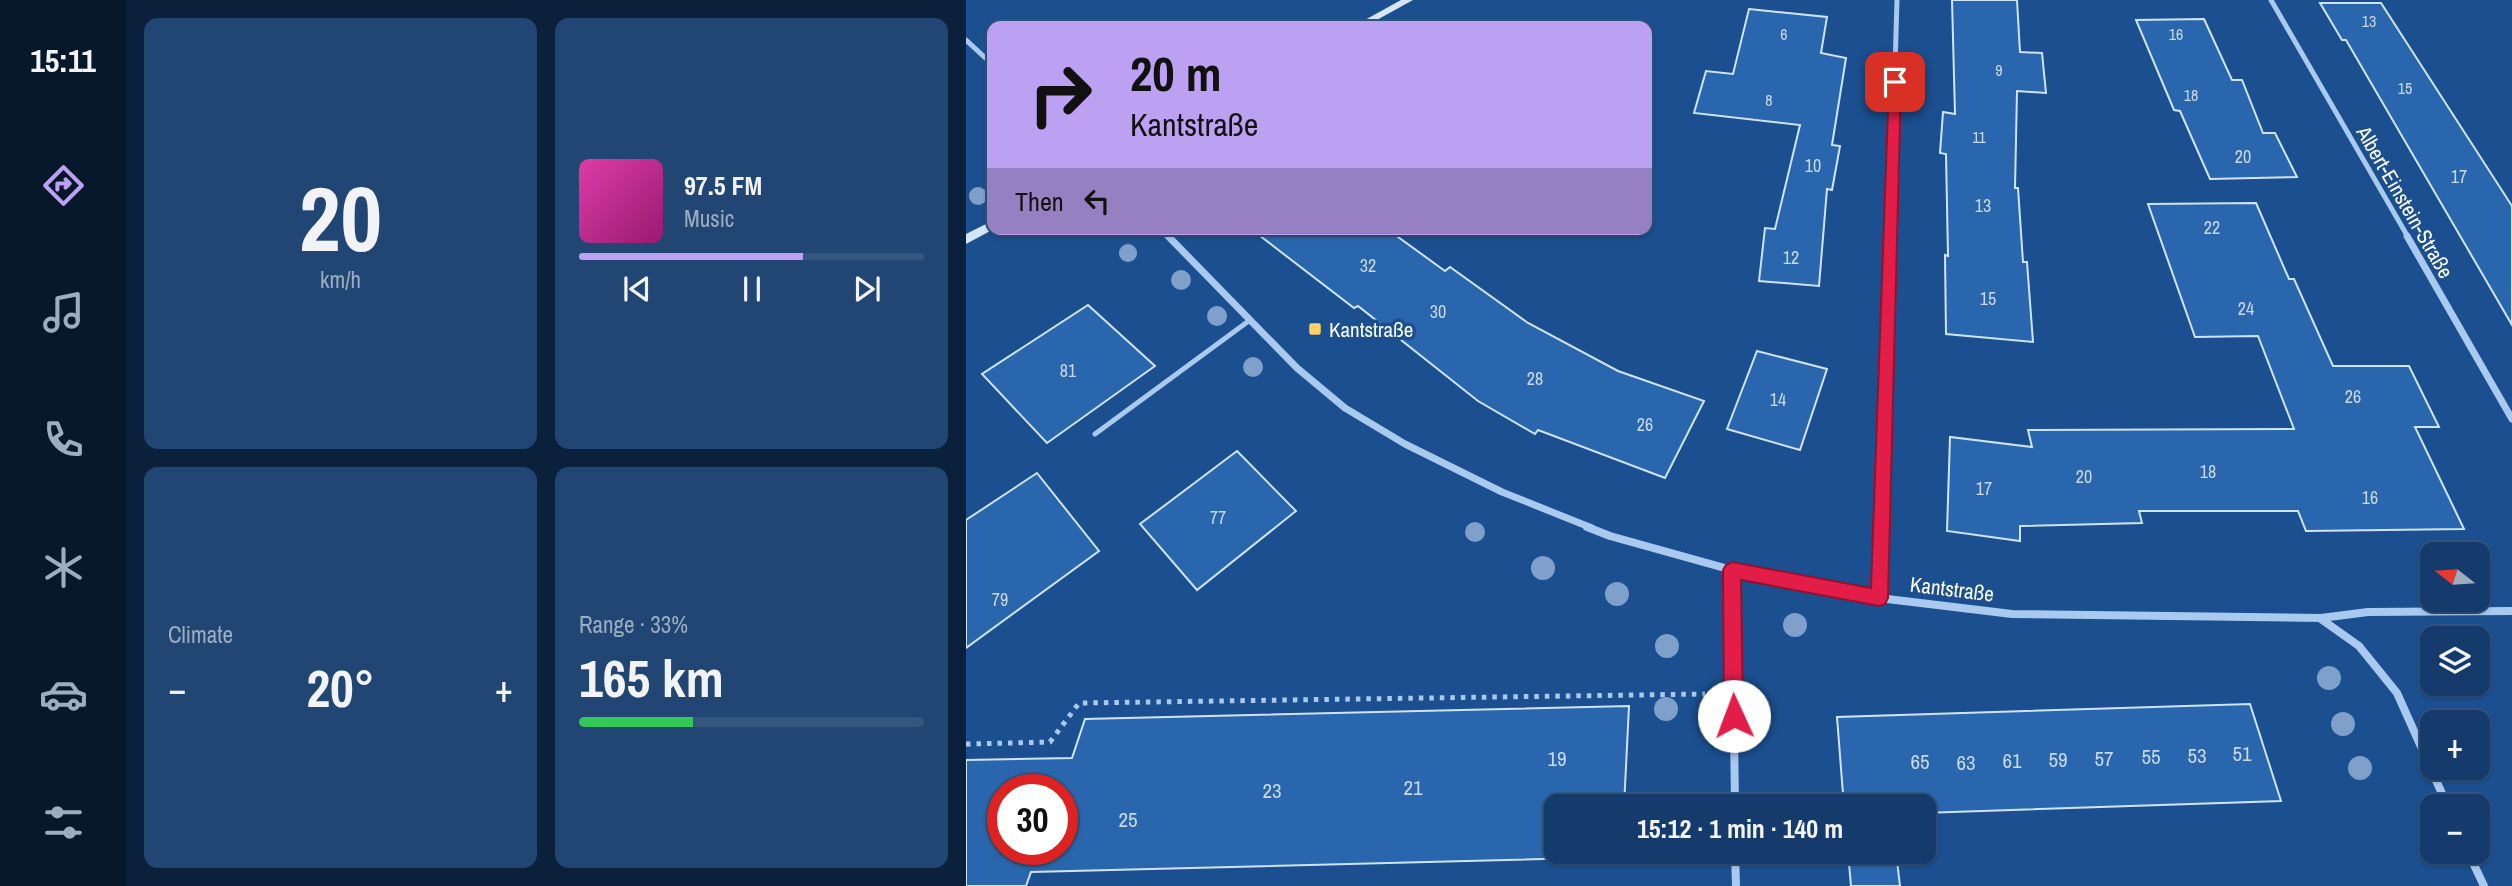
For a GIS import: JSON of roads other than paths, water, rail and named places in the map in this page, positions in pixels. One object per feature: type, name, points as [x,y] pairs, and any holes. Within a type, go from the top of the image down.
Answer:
[{"type":"main road","points":[[1368,21],[1408,0]]},
{"type":"main road","points":[[966,240],[987,228]]},
{"type":"street","points":[[1879,598],[1897,0]]},
{"type":"street","name":"Albert-Einstein-Straße","points":[[2271,0],[2512,419]]},
{"type":"street","points":[[966,40],[987,59]]},
{"type":"street","name":"Kantstraße","points":[[1168,235],[1297,368],[1345,408],[1405,444],[1502,492],[1610,536],[1732,570],[1879,598],[2012,614],[2321,618],[2368,612],[2512,611]]},
{"type":"street","points":[[1732,570],[1735,794]]},
{"type":"street","points":[[2321,618],[2359,646],[2397,692],[2442,794]]},
{"type":"street","points":[[1735,864],[1736,886]]},
{"type":"street","points":[[2474,864],[2484,886]]},
{"type":"lane","points":[[1094,434],[1250,320]]},
{"type":"place","name":"Kantstraße","points":[[1315,329]]}]
